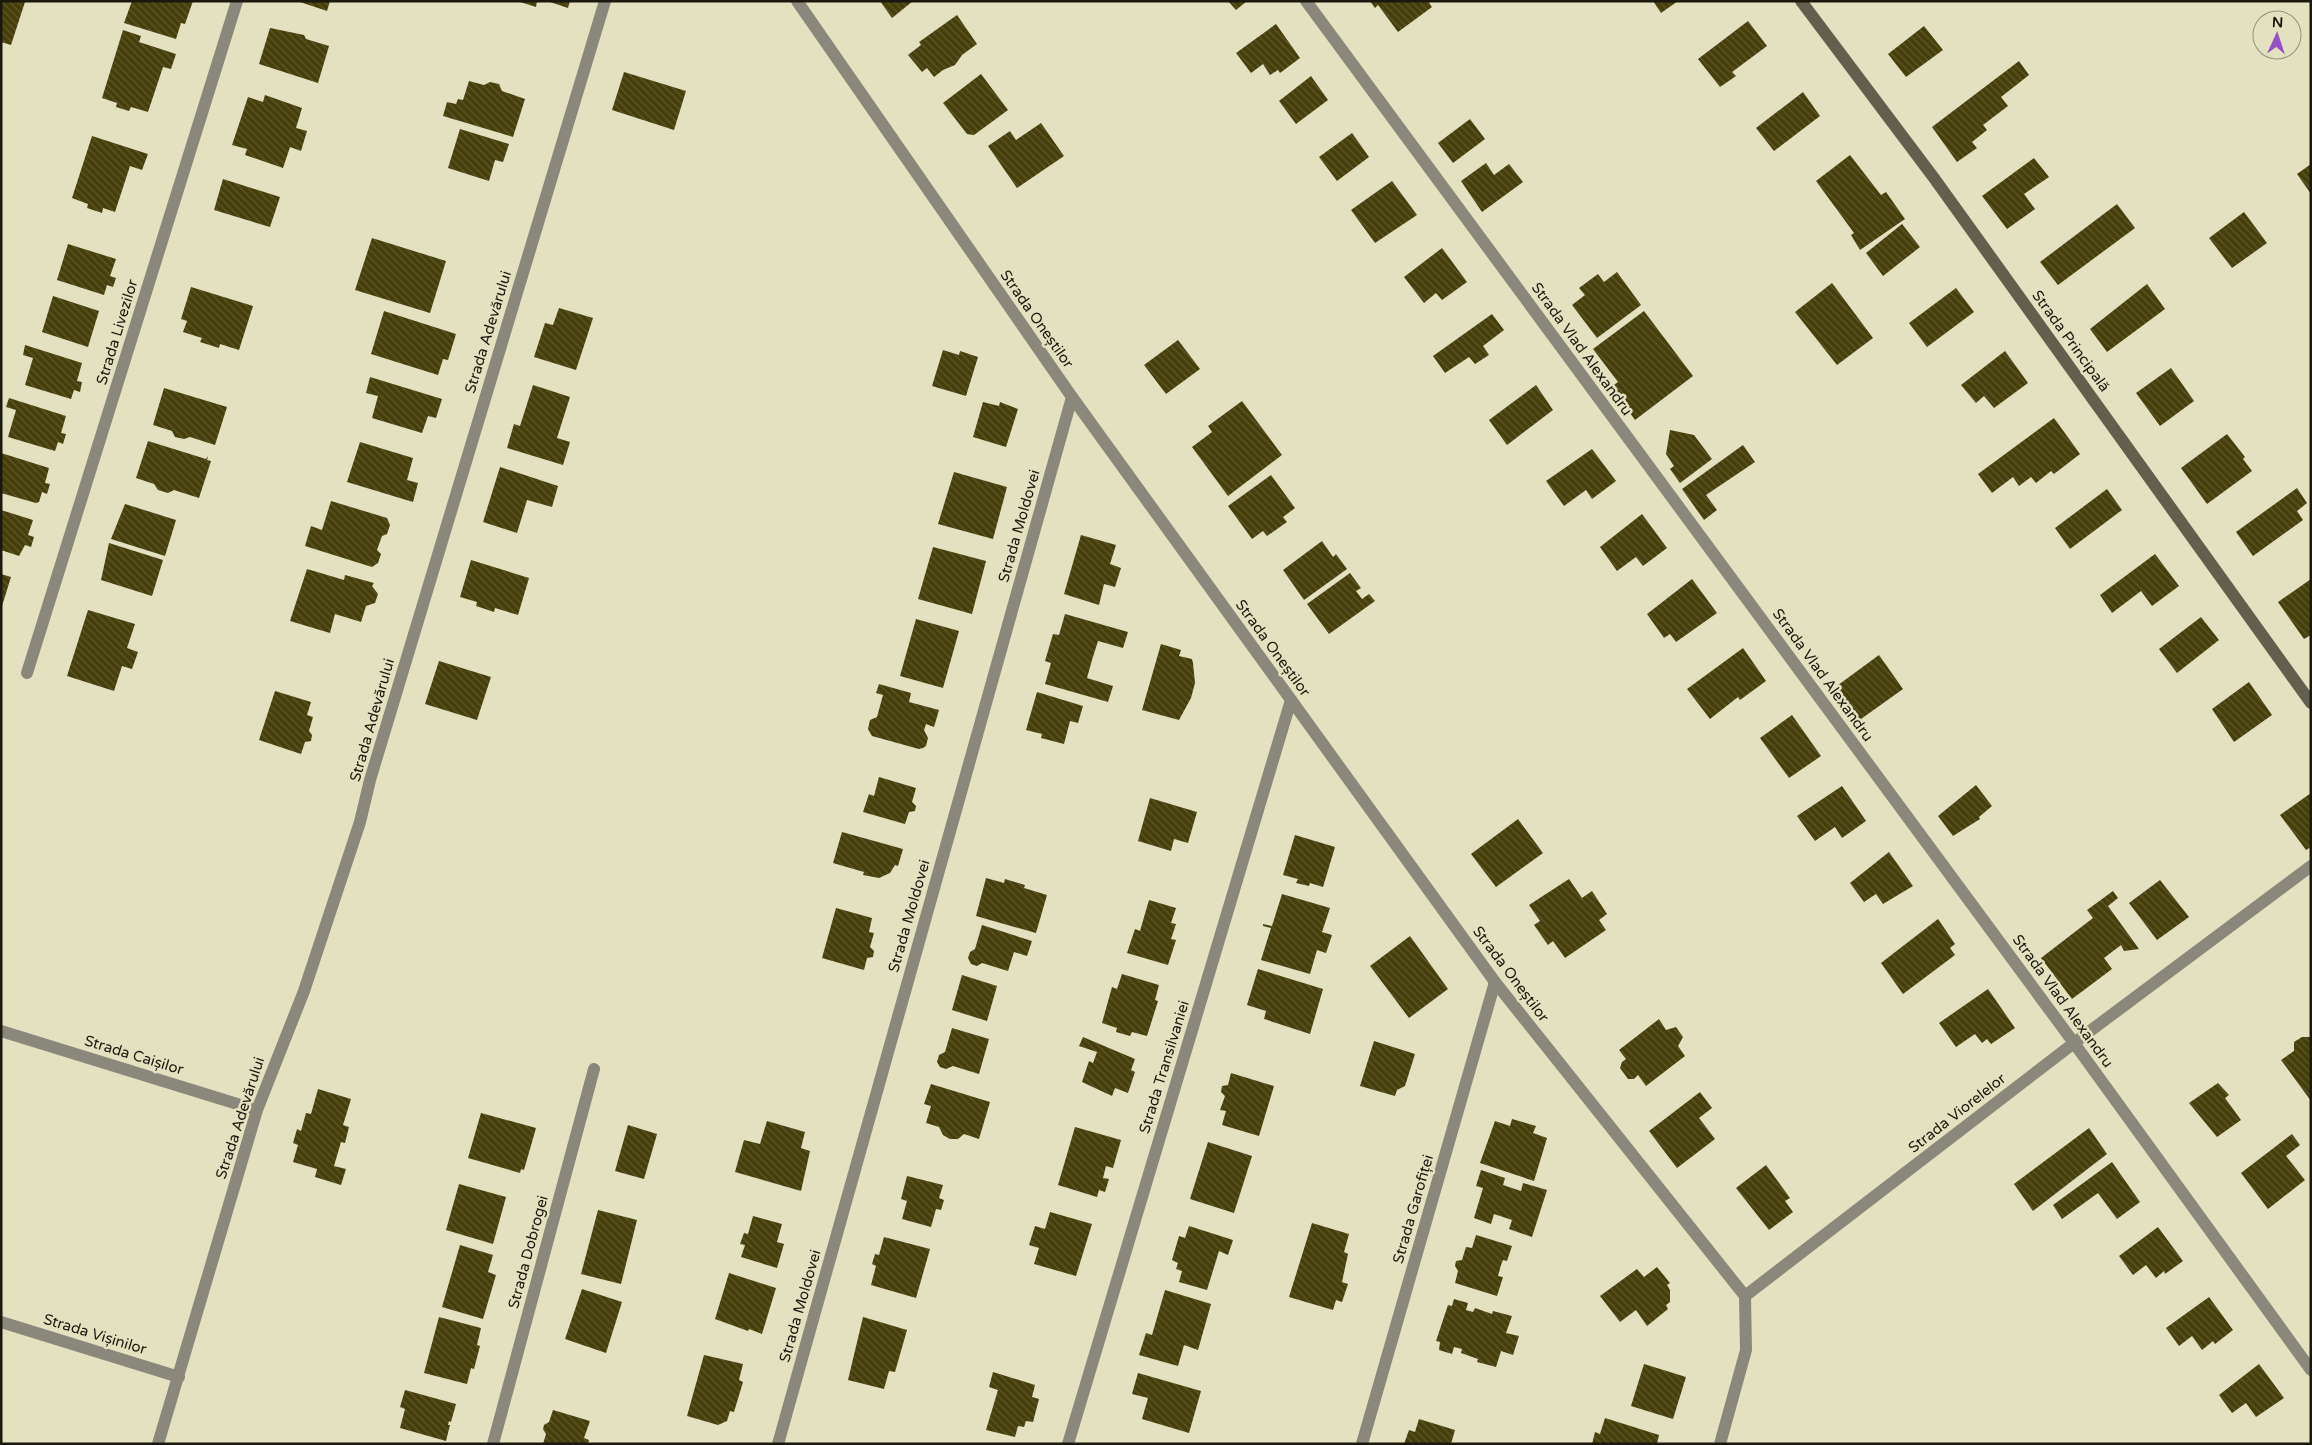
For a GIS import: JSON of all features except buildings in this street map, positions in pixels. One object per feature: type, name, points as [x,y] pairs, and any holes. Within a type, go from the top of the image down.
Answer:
[{"type":"main road","name":"Strada Principală","points":[[1801,1],[1934,178],[2311,703]]},
{"type":"street","name":"Strada Livezilor","points":[[27,673],[237,1]]},
{"type":"street","name":"Strada Adevărului","points":[[158,1444],[179,1378],[256,1110],[304,991],[360,822],[370,780],[605,1]]},
{"type":"street","name":"Strada Oneștilor","points":[[797,1],[1072,397],[1495,982],[1745,1296]]},
{"type":"street","name":"Strada Vlad Alexandru","points":[[1306,1],[2074,1043],[2311,1370]]},
{"type":"street","name":"Strada Moldovei","points":[[778,1444],[1072,397]]},
{"type":"street","name":"Strada Transilvaniei","points":[[1068,1444],[1290,700]]},
{"type":"street","name":"Strada Viorelelor","points":[[1745,1296],[2074,1043],[2311,866]]},
{"type":"street","name":"Strada Garofiței","points":[[1362,1444],[1495,982]]},
{"type":"street","name":"Strada Caișilor","points":[[1,1031],[256,1110]]},
{"type":"street","name":"Strada Dobrogei","points":[[493,1444],[594,1068]]},
{"type":"street","points":[[1720,1444],[1746,1350],[1745,1296]]},
{"type":"street","name":"Strada Vișinilor","points":[[1,1322],[179,1378]]}]
